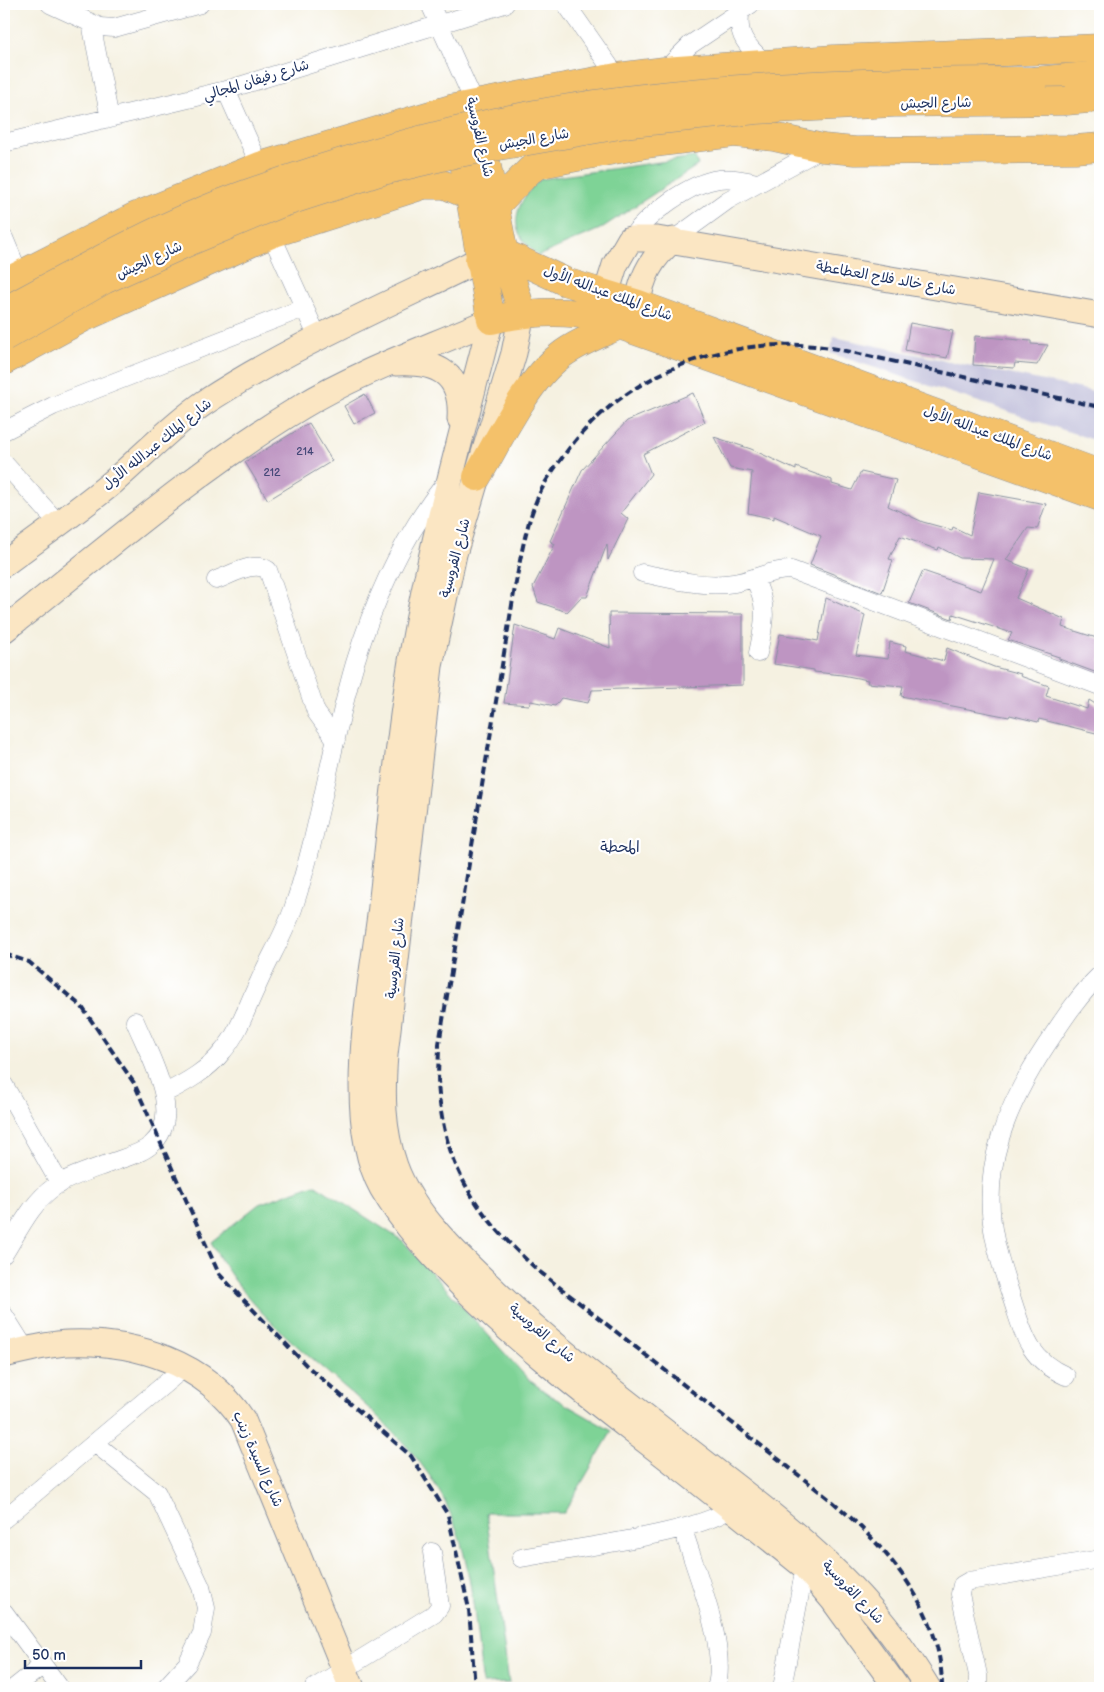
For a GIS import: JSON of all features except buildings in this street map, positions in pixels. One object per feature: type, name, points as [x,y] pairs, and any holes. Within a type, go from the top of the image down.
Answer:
[{"type":"main road","points":[[10,276],[134,216],[260,166],[464,106],[617,77],[664,71],[765,63],[1100,48]]},
{"type":"main road","name":"شارع الجيش","points":[[4,311],[125,247],[244,195],[434,135],[528,115],[625,100],[739,89],[893,81],[1034,81],[1100,75]]},
{"type":"main road","name":"شارع الجيش","points":[[4,337],[104,280],[193,240],[278,205],[379,172],[459,153],[631,123],[756,110],[894,103],[1066,101],[1100,98]]},
{"type":"main road","name":"شارع الفروسية","points":[[464,106],[470,196],[492,257],[522,313],[514,353],[452,563],[427,684],[385,1055],[383,1107],[387,1137],[395,1167],[406,1190],[431,1224],[471,1268],[540,1333],[739,1501],[805,1567],[839,1608],[897,1688]]},
{"type":"main road","name":"شارع الفروسية","points":[[464,106],[495,206],[491,320],[450,478],[410,664],[369,1003],[362,1101],[364,1132],[371,1166],[384,1191],[406,1224],[444,1268],[508,1332],[558,1373],[739,1501],[810,1547],[858,1595],[885,1626],[928,1688]]},
{"type":"main road","points":[[495,206],[530,170],[541,164],[646,144],[734,133],[774,137],[823,148],[887,152],[1100,147]]},
{"type":"main road","points":[[4,361],[83,318],[271,234],[424,185],[445,185],[470,196]]},
{"type":"main road","points":[[606,294],[615,265],[630,238]]},
{"type":"main road","name":"شارع خالد فلاح العطاعطة","points":[[630,238],[672,240],[745,264],[1100,315]]},
{"type":"main road","points":[[477,477],[542,374],[560,356],[630,314],[648,268],[656,256],[672,240]]},
{"type":"main road","name":"شارع الملك عبدالله الأول","points":[[4,564],[112,483],[166,434],[204,404],[253,374],[318,340],[492,257],[606,294],[630,314],[782,385],[1100,497]]},
{"type":"main road","name":"شارع الملك عبدالله الأول","points":[[4,630],[166,501],[302,406],[388,364],[491,320],[522,313],[630,314],[1100,474]]},
{"type":"main road","points":[[388,364],[425,363],[437,367],[453,382],[457,390],[460,410],[458,449]]},
{"type":"main road","name":"شارع السيدة زينب","points":[[15,1352],[67,1343],[121,1346],[165,1358],[185,1367],[213,1385],[231,1402],[243,1420],[349,1679]]},
{"type":"street","points":[[50,4],[91,23],[114,28],[200,4]]},
{"type":"street","name":"شارع الفروسية","points":[[430,4],[438,23],[464,106]]},
{"type":"street","name":"شارع رفيفان المجالي","points":[[4,143],[226,90],[438,23],[505,4]]},
{"type":"street","points":[[566,4],[617,77]]},
{"type":"street","points":[[746,7],[739,25],[743,40],[765,63]]},
{"type":"street","points":[[664,71],[690,45],[746,7]]},
{"type":"street","points":[[91,23],[110,119]]},
{"type":"street","points":[[226,90],[260,166]]},
{"type":"street","points":[[672,240],[713,208],[823,148]]},
{"type":"street","points":[[630,238],[658,208],[706,183],[728,178],[757,183]]},
{"type":"street","points":[[271,234],[318,340]]},
{"type":"street","points":[[4,238],[10,276]]},
{"type":"street","points":[[4,431],[53,406],[304,308]]},
{"type":"street","points":[[4,463],[58,523]]},
{"type":"street","points":[[165,1093],[188,1082],[210,1064],[233,1037],[291,915],[355,664],[377,600],[406,538],[424,510],[450,478]]},
{"type":"street","points":[[216,580],[254,566],[264,567],[268,570],[316,712],[336,740]]},
{"type":"street","points":[[642,573],[708,586],[754,579],[773,572],[791,570],[1100,686]]},
{"type":"street","points":[[754,579],[762,592],[766,615],[758,653]]},
{"type":"street","points":[[1066,1376],[1043,1363],[1034,1353],[1022,1330],[994,1239],[991,1192],[992,1169],[1004,1123],[1023,1081],[1067,1014],[1100,975]]},
{"type":"street","points":[[4,1254],[36,1204],[48,1191],[151,1145],[163,1128],[165,1093],[135,1021]]},
{"type":"street","points":[[4,1085],[60,1184]]},
{"type":"street","points":[[4,1315],[15,1352]]},
{"type":"street","points":[[4,1519],[96,1444],[185,1367]]},
{"type":"street","points":[[96,1444],[157,1493],[201,1587],[206,1608],[202,1633],[187,1664],[165,1688]]},
{"type":"street","points":[[521,1558],[683,1529],[739,1501]]},
{"type":"street","points":[[683,1529],[718,1643],[721,1665],[716,1688]]},
{"type":"street","points":[[314,1688],[349,1679],[434,1614],[440,1606],[432,1552]]},
{"type":"street","points":[[978,1688],[978,1675],[960,1594],[962,1585],[970,1581],[1100,1559]]},
{"type":"street","points":[[782,1688],[805,1567]]},
{"type":"street","points":[[4,1612],[60,1688]]},
{"type":"street","points":[[14,1688],[43,1665]]},
{"type":"shaded area","points":[[834,337],[1100,393],[1100,442],[830,353]]},
{"type":"green space","points":[[695,157],[698,165],[600,229],[538,256],[524,241],[518,231],[517,216],[522,202],[541,179]]},
{"type":"green space","points":[[314,1184],[403,1241],[529,1380],[551,1396],[612,1431],[564,1513],[486,1513],[509,1683],[483,1684],[471,1588],[460,1541],[442,1496],[418,1460],[390,1428],[292,1342],[261,1312],[234,1279],[211,1242],[259,1204]]},
{"type":"railway","points":[[942,1688],[940,1660],[933,1633],[922,1608],[892,1561],[874,1540],[833,1502],[540,1272],[519,1253],[484,1214],[459,1172],[443,1122],[438,1075],[439,1044],[514,593],[526,532],[540,492],[562,458],[587,428],[616,402],[648,381],[683,364],[720,353],[759,346],[798,345],[837,349],[1100,407]]},
{"type":"railway","points":[[4,954],[29,962],[82,1007],[134,1083],[219,1274],[306,1365],[411,1456],[448,1515],[469,1609],[475,1688]]},
{"type":"district","name":"المحطة","points":[[620,847]]}]
